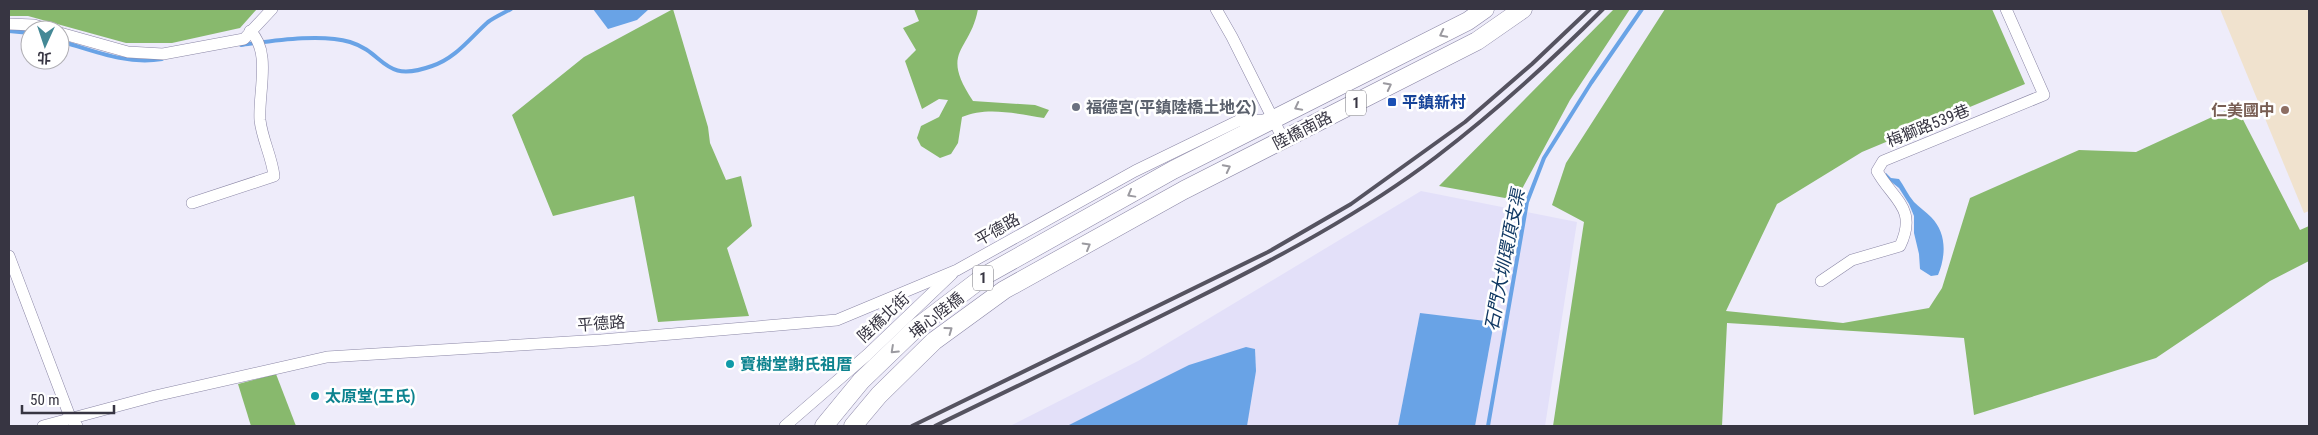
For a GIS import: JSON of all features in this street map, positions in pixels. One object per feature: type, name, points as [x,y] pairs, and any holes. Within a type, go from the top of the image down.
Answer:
[{"type":"main road","name":"陸橋南路","points":[[1174,170],[1468,21],[1485,9]]},
{"type":"main road","name":"陸橋南路","points":[[1184,190],[1477,42],[1523,9]]},
{"type":"main road","name":"埔心陸橋","points":[[824,426],[861,380],[915,329],[986,275],[1174,170]]},
{"type":"main road","name":"埔心陸橋","points":[[853,426],[879,395],[934,342],[1004,290],[1184,190]]},
{"type":"street","points":[[70,35],[128,52],[163,54],[244,39],[253,33],[272,9]]},
{"type":"street","points":[[1216,9],[1282,140]]},
{"type":"street","name":"梅獅路539巷","points":[[1820,281],[1852,260],[1900,246],[1907,231],[1904,207],[1877,171],[1883,161],[2044,95],[2006,9]]},
{"type":"street","points":[[192,203],[274,176],[260,121],[262,53],[253,33]]},
{"type":"street","name":"陸橋南路","points":[[1135,171],[1238,121],[1273,119]]},
{"type":"street","name":"平德路","points":[[43,426],[74,422],[327,358],[602,340],[837,320],[957,270],[1135,171]]},
{"type":"street","points":[[9,256],[74,422]]},
{"type":"street","name":"陸橋北街","points":[[785,426],[866,355],[957,270]]},
{"type":"shaded area","name":"仁美國中","points":[[2220,9],[2309,9],[2309,211],[2304,213]]},
{"type":"shaded area","points":[[1421,191],[1577,222],[1545,426],[1010,426],[1138,361]]},
{"type":"green space","points":[[9,9],[257,9],[240,28],[172,43],[126,43],[70,28],[70,20],[43,20],[28,16],[9,16]]},
{"type":"green space","points":[[673,9],[708,127],[710,143],[726,180],[741,176],[752,226],[727,248],[749,316],[658,322],[634,196],[553,216],[512,115],[584,57]]},
{"type":"green space","points":[[914,9],[978,9],[958,61],[958,71],[973,101],[1035,105],[1049,110],[1044,118],[992,111],[972,114],[962,117],[958,143],[951,154],[940,158],[921,146],[917,138],[921,126],[939,117],[948,100],[939,99],[922,109],[905,61],[916,50],[903,28],[919,21]]},
{"type":"green space","points":[[1614,9],[1630,9],[1570,100],[1516,200],[1439,186]]},
{"type":"green space","points":[[1665,9],[1992,9],[2025,84],[1862,152],[1777,204],[1726,311],[1843,323],[1929,308],[1942,288],[1970,198],[2079,150],[2136,152],[2236,106],[2300,230],[2309,226],[2309,261],[2270,281],[2156,358],[1974,415],[1964,338],[1727,323],[1722,426],[1553,426],[1584,222],[1552,205],[1566,163]]},
{"type":"green space","points":[[276,374],[296,426],[251,426],[238,384]]},
{"type":"water","points":[[593,9],[649,9],[637,20],[608,29]]},
{"type":"water","points":[[1886,173],[1891,178],[1899,179],[1914,202],[1931,217],[1940,230],[1944,253],[1938,275],[1931,276],[1920,269],[1914,233],[1914,216],[1899,188],[1884,176]]},
{"type":"water","points":[[1420,313],[1494,322],[1475,426],[1398,426]]},
{"type":"water","points":[[1246,347],[1255,349],[1256,371],[1247,426],[1067,426],[1189,365]]},
{"type":"waterway","points":[[241,45],[311,38],[338,39],[362,47],[394,69],[416,71],[448,58],[488,22],[511,9]]},
{"type":"waterway","name":"石門大圳環頂支渠","points":[[1488,426],[1527,202],[1544,158],[1591,83],[1642,9]]},
{"type":"waterway","points":[[9,31],[20,32]]},
{"type":"waterway","points":[[70,44],[123,59],[162,59]]},
{"type":"railway","points":[[912,426],[1268,252],[1351,204],[1465,122],[1532,64],[1590,9]]},
{"type":"railway","points":[[935,426],[1224,284],[1348,216],[1407,178],[1458,140],[1522,86],[1603,9]]},
{"type":"place","name":"平鎮新村","points":[[1392,102]]},
{"type":"place","name":"福德宮(平鎮陸橋土地公)","points":[[1076,107]]},
{"type":"place","name":"仁美國中","points":[[2285,110]]},
{"type":"place","name":"寶樹堂謝氏祖厝","points":[[730,364]]},
{"type":"place","name":"太原堂(王氏)","points":[[315,396]]}]
